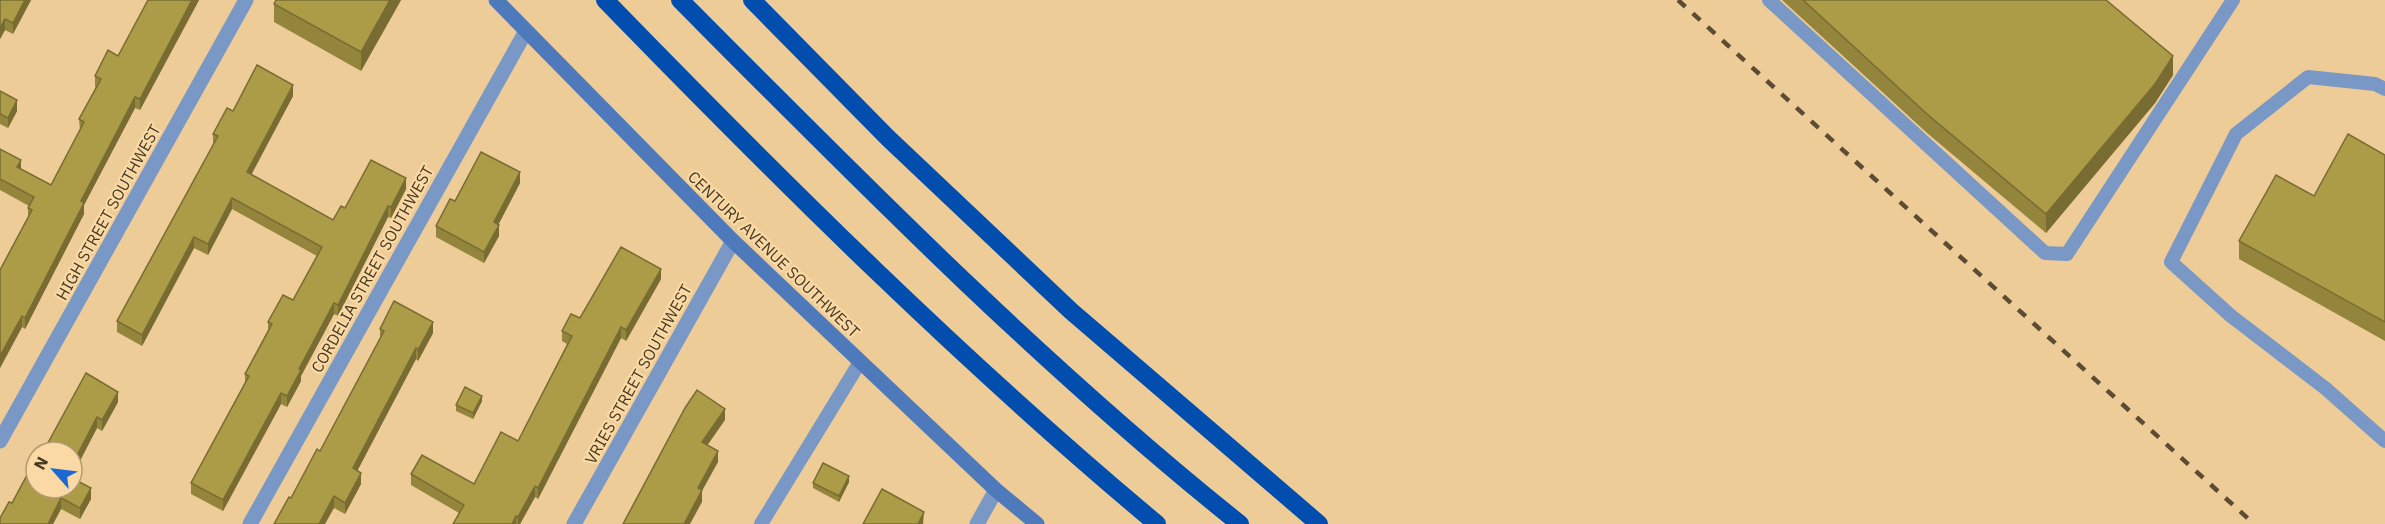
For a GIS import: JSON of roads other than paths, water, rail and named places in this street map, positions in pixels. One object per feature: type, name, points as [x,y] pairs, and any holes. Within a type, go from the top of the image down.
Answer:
[{"type":"highway","points":[[605,0],[785,182],[943,334],[1099,476],[1157,524]]},
{"type":"highway","points":[[680,0],[917,235],[1027,339],[1149,448],[1240,524]]},
{"type":"highway","points":[[752,0],[888,138],[1028,271],[1131,363],[1319,524]]},
{"type":"street","name":"HIGH STREET SOUTHWEST","points":[[0,441],[246,0]]},
{"type":"street","name":"CENTURY AVENUE SOUTHWEST","points":[[496,0],[733,241],[996,490],[1037,524]]},
{"type":"street","name":"CORDELIA STREET SOUTHWEST","points":[[250,524],[526,31]]},
{"type":"street","name":"VRIES STREET SOUTHWEST","points":[[574,524],[733,241]]},
{"type":"street","points":[[977,524],[996,490]]},
{"type":"lane","points":[[1769,0],[2045,253],[2067,254],[2233,0]]},
{"type":"lane","points":[[2385,89],[2375,84],[2308,77],[2236,134],[2171,262],[2231,316],[2325,388],[2385,441]]},
{"type":"lane","points":[[761,524],[860,362]]},
{"type":"railway","points":[[1678,0],[2254,524]]}]
